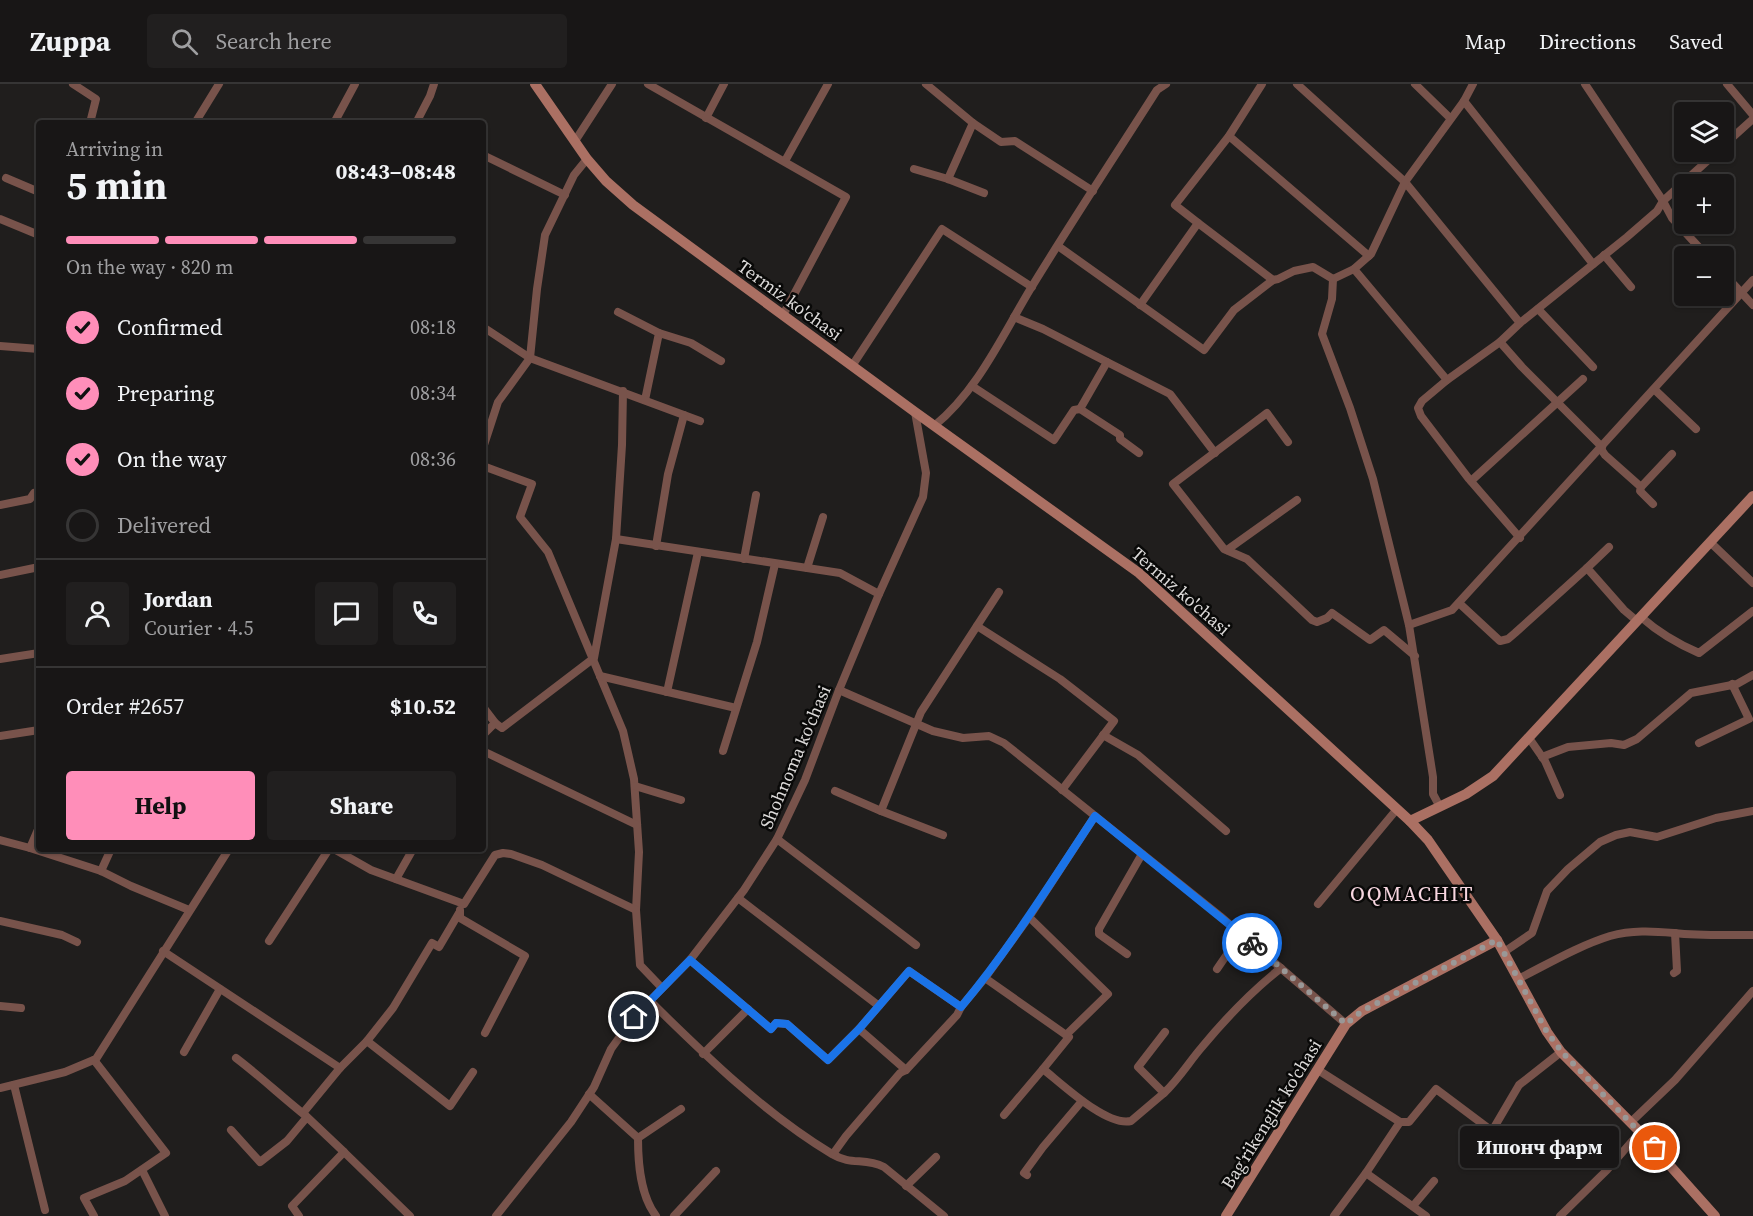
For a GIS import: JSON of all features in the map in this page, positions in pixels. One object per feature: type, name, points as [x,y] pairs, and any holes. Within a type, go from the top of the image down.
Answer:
[{"type":"main road","name":"Termiz ko'chasi","points":[[535,84],[587,159],[606,181],[633,205],[1139,573],[1410,821],[1428,840],[1497,940],[1547,1032],[1562,1052],[1631,1122],[1715,1216]]},
{"type":"main road","points":[[1410,821],[1466,794],[1493,776],[1753,496]]},
{"type":"main road","name":"Bag'rikenglik ko'chasi","points":[[1226,1216],[1346,1024],[1362,1011],[1497,940]]},
{"type":"street","points":[[73,84],[96,99],[91,120]]},
{"type":"street","points":[[197,120],[219,84]]},
{"type":"street","points":[[336,120],[355,84]]},
{"type":"street","points":[[418,120],[434,84]]},
{"type":"street","points":[[574,141],[612,84]]},
{"type":"street","points":[[648,84],[846,197],[783,315]]},
{"type":"street","points":[[706,118],[724,84]]},
{"type":"street","points":[[784,161],[828,84]]},
{"type":"street","points":[[926,84],[973,123],[1002,142],[1015,141],[1093,191]]},
{"type":"street","points":[[934,426],[953,410],[972,386],[1156,90],[1166,84]]},
{"type":"street","points":[[1262,84],[1229,136],[1175,205],[1273,279]]},
{"type":"street","points":[[1297,84],[1405,182],[1520,323]]},
{"type":"street","points":[[1415,84],[1450,118]]},
{"type":"street","points":[[1333,279],[1354,269],[1369,256],[1405,182],[1464,101],[1473,84]]},
{"type":"street","points":[[1585,84],[1672,218],[1698,246]]},
{"type":"street","points":[[1727,84],[1753,117],[1734,136]]},
{"type":"street","points":[[1464,101],[1593,264]]},
{"type":"street","points":[[948,178],[973,123]]},
{"type":"street","points":[[1229,136],[1369,256]]},
{"type":"street","points":[[486,156],[565,195]]},
{"type":"street","points":[[486,439],[498,402],[530,358],[545,235],[574,175],[587,159]]},
{"type":"street","points":[[1520,538],[1471,482],[1421,416],[1418,408],[1422,401],[1500,342],[1657,211],[1663,201],[1706,162]]},
{"type":"street","points":[[914,170],[948,178],[984,193]]},
{"type":"street","points":[[6,178],[36,191]]},
{"type":"street","points":[[0,219],[36,234]]},
{"type":"street","points":[[1140,305],[1198,223]]},
{"type":"street","points":[[852,366],[942,229],[1032,287]]},
{"type":"street","points":[[1058,246],[1204,350],[1234,310],[1273,279],[1313,267],[1333,279]]},
{"type":"street","points":[[1604,255],[1631,287]]},
{"type":"street","points":[[1354,269],[1447,381]]},
{"type":"street","points":[[1333,279],[1332,299],[1322,334],[1350,408],[1373,479],[1409,625],[1433,794],[1440,807]]},
{"type":"street","points":[[1409,625],[1452,610],[1459,603],[1753,280]]},
{"type":"street","points":[[1734,285],[1753,306]]},
{"type":"street","points":[[1538,309],[1593,368]]},
{"type":"street","points":[[618,312],[659,333],[691,343],[721,361]]},
{"type":"street","points":[[1014,317],[1043,329],[1170,394],[1215,453]]},
{"type":"street","points":[[486,329],[530,358],[700,421]]},
{"type":"street","points":[[645,400],[659,333]]},
{"type":"street","points":[[1500,342],[1602,448],[1605,455],[1641,487],[1640,491],[1653,504]]},
{"type":"street","points":[[0,346],[36,349]]},
{"type":"street","points":[[1080,409],[1107,362]]},
{"type":"street","points":[[1471,482],[1583,379]]},
{"type":"street","points":[[972,386],[1054,440],[1074,410],[1080,409],[1120,435],[1120,439],[1140,453]]},
{"type":"street","points":[[1655,390],[1696,429]]},
{"type":"street","points":[[486,711],[502,728],[594,658],[616,539],[623,391]]},
{"type":"street","name":"Shohnoma ko'chasi","points":[[496,1216],[571,1122],[590,1094],[611,1049],[634,1017],[690,960],[738,898],[777,839],[805,780],[879,594],[923,497],[926,473],[915,412]]},
{"type":"street","points":[[1288,442],[1268,413],[1173,484],[1227,550],[1247,559],[1311,620],[1317,622],[1327,618],[1332,612],[1370,640],[1384,630],[1415,656]]},
{"type":"street","points":[[656,546],[668,474],[684,415]]},
{"type":"street","points":[[1641,487],[1672,454]]},
{"type":"street","points":[[486,467],[532,484],[520,517],[548,552],[623,731],[635,786],[639,852],[636,910],[640,965],[662,987]]},
{"type":"street","points":[[0,505],[30,499],[34,493]]},
{"type":"street","points":[[744,559],[756,495]]},
{"type":"street","points":[[1227,550],[1297,500]]},
{"type":"street","points":[[807,568],[823,517]]},
{"type":"street","points":[[616,539],[840,573],[879,594]]},
{"type":"street","points":[[1710,542],[1753,583]]},
{"type":"street","points":[[1459,603],[1500,641],[1508,639],[1609,547]]},
{"type":"street","points":[[667,692],[698,552]]},
{"type":"street","points":[[723,751],[757,642],[775,564]]},
{"type":"street","points":[[0,575],[36,568]]},
{"type":"street","points":[[1587,568],[1624,610],[1683,646],[1699,653],[1753,611]]},
{"type":"street","points":[[881,810],[915,724],[932,692],[999,592]]},
{"type":"street","points":[[977,626],[1052,674],[1114,722],[1062,789]]},
{"type":"street","points":[[0,659],[36,653]]},
{"type":"street","points":[[1542,757],[1568,747],[1611,743],[1624,745],[1637,740],[1691,693],[1737,684],[1753,675]]},
{"type":"street","points":[[600,676],[736,708]]},
{"type":"street","points":[[1699,743],[1749,719],[1732,684]]},
{"type":"street","points":[[839,690],[933,731],[963,738],[990,736],[1004,743],[1241,934],[1346,1024]]},
{"type":"street","points":[[486,732],[496,724]]},
{"type":"street","points":[[0,736],[36,730]]},
{"type":"street","points":[[1103,735],[1138,756],[1226,831]]},
{"type":"street","points":[[1529,738],[1542,757],[1560,795]]},
{"type":"street","points":[[486,752],[637,825]]},
{"type":"street","points":[[635,786],[681,800]]},
{"type":"street","points":[[835,791],[943,835]]},
{"type":"street","points":[[1318,904],[1397,809]]},
{"type":"street","points":[[1504,952],[1532,933],[1547,891],[1568,869],[1600,842],[1630,832],[1656,837],[1716,818],[1753,811]]},
{"type":"street","points":[[833,1155],[846,1136],[900,1073],[906,1070],[957,1015],[986,978],[1095,816]]},
{"type":"street","points":[[30,848],[36,834]]},
{"type":"street","points":[[777,839],[916,945]]},
{"type":"street","points":[[0,840],[36,850]]},
{"type":"street","points":[[42,852],[101,871],[189,910]]},
{"type":"street","points":[[101,871],[110,852]]},
{"type":"street","points":[[0,1088],[65,1072],[94,1060],[103,1051],[163,951],[227,852]]},
{"type":"street","points":[[269,941],[327,852]]},
{"type":"street","points":[[339,852],[371,870],[464,904]]},
{"type":"street","points":[[396,879],[411,852]]},
{"type":"street","points":[[231,1130],[260,1162],[287,1141],[340,1068],[367,1041],[393,1008],[432,943],[439,947],[495,855],[503,853],[542,865],[636,910]]},
{"type":"street","points":[[1126,954],[1099,934],[1099,929],[1142,854]]},
{"type":"street","points":[[738,898],[879,1006]]},
{"type":"street","points":[[459,913],[460,918],[524,954],[525,957],[485,1033]]},
{"type":"street","points":[[1029,917],[1108,994],[1066,1035]]},
{"type":"street","points":[[0,921],[62,935],[77,942]]},
{"type":"street","points":[[1518,979],[1610,936],[1631,932],[1650,930],[1753,936]]},
{"type":"street","points":[[1674,973],[1677,971],[1675,933]]},
{"type":"street","points":[[1217,969],[1241,934]]},
{"type":"street","points":[[163,951],[340,1068]]},
{"type":"street","points":[[690,960],[771,1029],[776,1023],[787,1024],[828,1060],[859,1029],[909,971],[961,1007]]},
{"type":"street","points":[[1043,1069],[1082,1101],[1110,1117],[1125,1123],[1131,1121],[1164,1093],[1256,988],[1281,968]]},
{"type":"street","points":[[986,978],[1069,1037],[1004,1115]]},
{"type":"street","points":[[184,1052],[220,989]]},
{"type":"street","points":[[1631,1122],[1675,1080],[1750,1000],[1753,991]]},
{"type":"street","points":[[650,1001],[703,1054],[769,1110],[833,1155],[850,1162],[873,1162],[884,1167],[944,1216]]},
{"type":"street","points":[[0,1006],[21,1008]]},
{"type":"street","points":[[703,1054],[748,1009]]},
{"type":"street","points":[[859,1029],[906,1070]]},
{"type":"street","points":[[1164,1093],[1138,1067],[1165,1032]]},
{"type":"street","points":[[367,1041],[450,1106],[473,1072]]},
{"type":"street","points":[[1318,1070],[1400,1122],[1409,1122],[1436,1089],[1492,1131],[1519,1085],[1562,1052]]},
{"type":"street","points":[[236,1058],[270,1083],[410,1216]]},
{"type":"street","points":[[94,1060],[166,1153],[125,1181],[84,1198],[94,1216]]},
{"type":"street","points":[[15,1085],[45,1210]]},
{"type":"street","points":[[590,1094],[638,1138],[638,1164],[649,1206],[656,1216]]},
{"type":"street","points":[[1026,1175],[1024,1173],[1042,1147],[1082,1101]]},
{"type":"street","points":[[638,1138],[681,1109]]},
{"type":"street","points":[[1334,1216],[1400,1122]]},
{"type":"street","points":[[1560,1216],[1607,1170],[1640,1132]]},
{"type":"street","points":[[298,1216],[292,1206],[344,1152]]},
{"type":"street","points":[[906,1186],[936,1157]]},
{"type":"street","points":[[142,1170],[165,1216]]},
{"type":"street","points":[[674,1216],[716,1171]]},
{"type":"street","points":[[1366,1173],[1426,1216]]},
{"type":"street","points":[[1413,1206],[1434,1181]]},
{"type":"way so far","points":[[1252,943],[1346,1024],[1362,1011],[1497,940],[1547,1032],[1562,1052],[1655,1148]]},
{"type":"place","name":"Ишонч фарм","points":[[1655,1148]]},
{"type":"district","name":"OQMACHIT","points":[[1412,893]]},
{"type":"route","points":[[634,1017],[690,960],[771,1029],[776,1023],[787,1024],[828,1060],[859,1029],[909,971],[961,1007],[986,978],[1029,917],[1095,816],[1252,943]]}]
